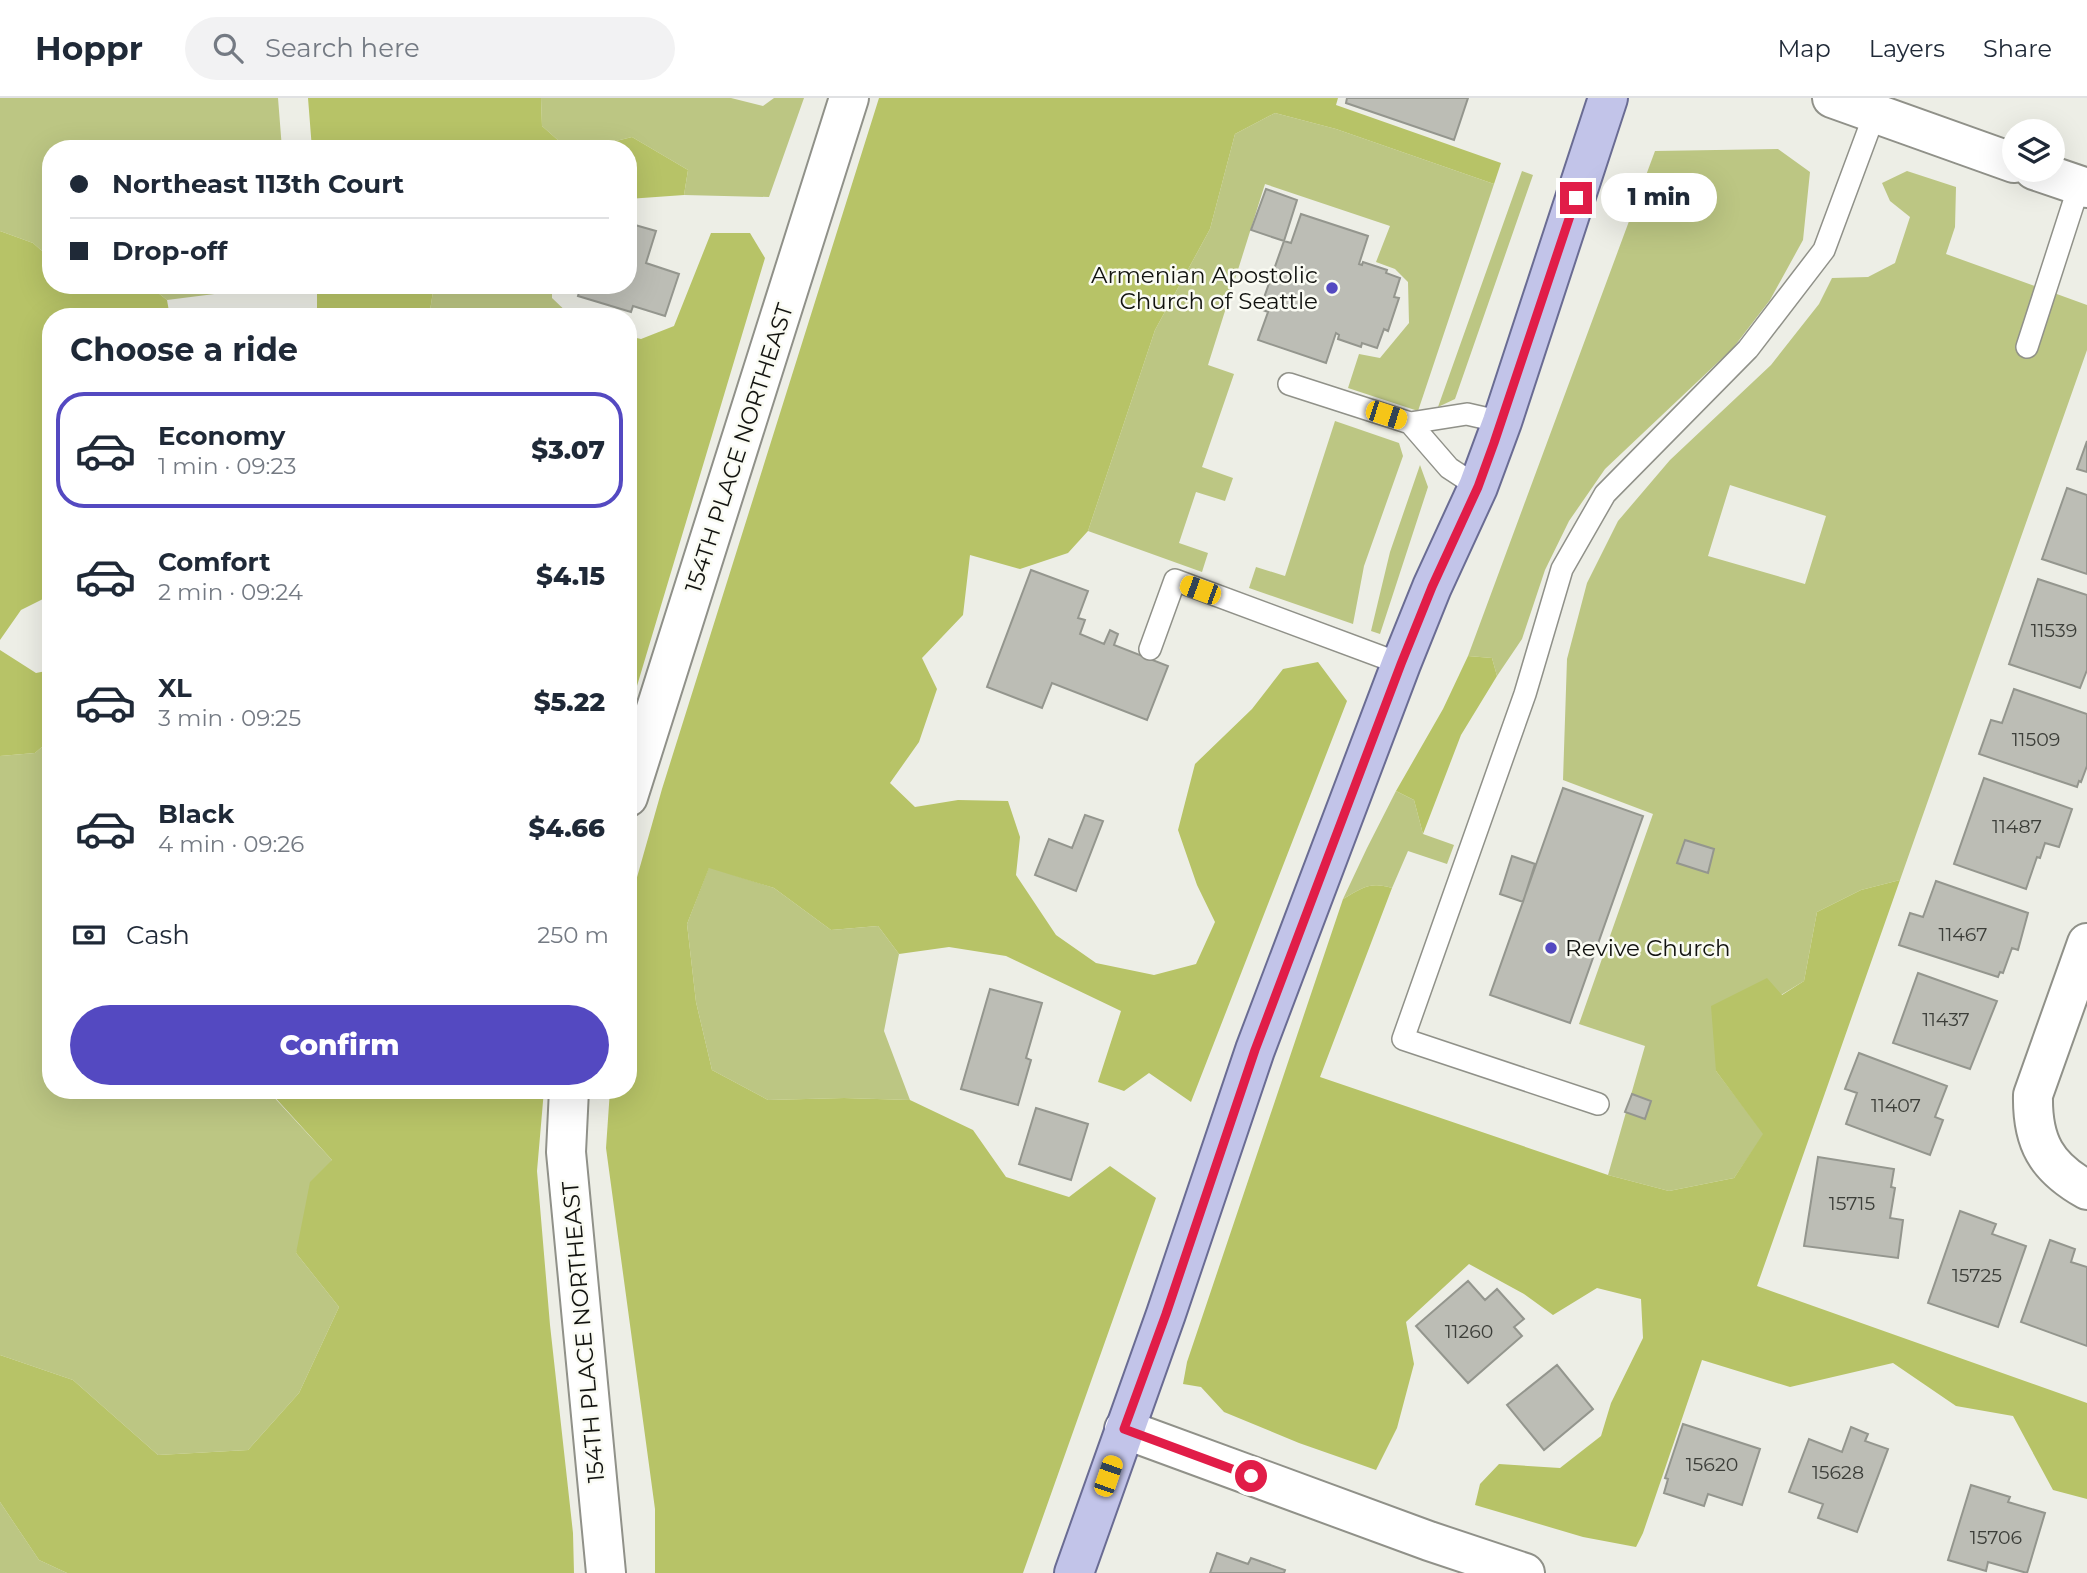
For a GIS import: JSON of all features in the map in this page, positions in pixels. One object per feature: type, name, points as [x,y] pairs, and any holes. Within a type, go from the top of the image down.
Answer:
[{"type":"main road","points":[[1074,1573],[1166,1314],[1255,1050],[1401,664],[1432,587],[1478,487],[1502,422],[1608,98]]},
{"type":"street","name":"154TH PLACE NORTHEAST","points":[[637,769],[849,98]]},
{"type":"street","points":[[1832,98],[2002,159]]},
{"type":"street","points":[[2065,181],[2083,187]]},
{"type":"street","points":[[2087,943],[2033,1095],[2033,1117],[2043,1150],[2051,1164],[2087,1190]]},
{"type":"street","name":"154TH PLACE NORTHEAST","points":[[569,1099],[566,1153],[606,1573]]},
{"type":"street","points":[[1124,1429],[1429,1541],[1525,1573]]},
{"type":"lane","points":[[1598,1104],[1403,1040],[1525,694],[1562,569],[1605,494],[1748,349],[1824,250],[1875,114]]},
{"type":"lane","points":[[2027,347],[2083,187]]},
{"type":"lane","points":[[1289,384],[1410,423],[1467,414],[1502,422]]},
{"type":"lane","points":[[1410,423],[1449,468],[1478,487]]},
{"type":"lane","points":[[1150,649],[1175,580],[1401,664]]},
{"type":"green space","points":[[0,98],[278,98],[281,140],[42,140],[42,251],[33,243],[0,231]]},
{"type":"green space","points":[[308,98],[541,98],[542,126],[558,140],[311,140]]},
{"type":"green space","points":[[541,98],[731,98],[763,106],[774,98],[804,98],[769,197],[684,195],[688,170],[632,137],[620,140],[558,140],[542,126]]},
{"type":"green space","points":[[879,98],[1338,98],[1336,105],[1501,163],[1494,184],[1336,129],[1275,113],[1235,134],[1210,229],[1155,330],[1088,531],[1068,553],[1020,569],[970,555],[963,615],[922,658],[937,689],[919,742],[890,783],[915,807],[958,800],[1008,801],[1020,837],[1016,875],[1056,935],[1096,963],[1154,975],[1196,964],[1215,922],[1197,885],[1178,830],[1195,764],[1252,709],[1283,669],[1318,662],[1347,701],[1191,1102],[1149,1073],[1124,1091],[1098,1082],[1121,1011],[1006,956],[949,947],[899,954],[878,926],[831,930],[774,888],[709,868],[687,924],[696,1002],[712,1070],[768,1100],[910,1100],[973,1130],[1006,1177],[1069,1197],[1110,1166],[1156,1198],[1023,1573],[655,1573],[655,1509],[606,1148],[609,1099],[637,1099],[637,877],[662,789]]},
{"type":"green space","points":[[1275,113],[1336,129],[1494,184],[1418,411],[1348,388],[1359,354],[1380,358],[1409,323],[1408,282],[1395,269],[1376,262],[1390,226],[1265,184],[1208,365],[1234,374],[1202,467],[1233,478],[1225,501],[1196,492],[1179,543],[1208,553],[1202,572],[1088,531],[1155,330],[1210,229],[1235,134]]},
{"type":"green space","points":[[632,137],[688,170],[684,195],[637,198],[637,140],[620,140]]},
{"type":"green space","points":[[1778,149],[1810,172],[1803,240],[1770,300],[1733,348],[1605,469],[1569,521],[1545,570],[1522,639],[1497,676],[1492,658],[1468,656],[1655,151]]},
{"type":"green space","points":[[1522,171],[1533,175],[1455,399],[1438,407]]},
{"type":"green space","points":[[1907,171],[1956,187],[1955,227],[1946,254],[2087,305],[2087,350],[1900,880],[1861,890],[1817,912],[1804,981],[1781,995],[1716,1071],[1764,1134],[1734,1178],[1669,1191],[1608,1175],[1645,1046],[1579,1024],[1653,814],[1563,780],[1567,659],[1587,583],[1618,521],[1670,460],[1771,365],[1819,304],[1832,278],[1868,277],[1895,263],[1910,217],[1890,201],[1882,183]],"holes":[[[1730,485],[1826,516],[1805,584],[1708,556]]]},
{"type":"green space","points":[[0,231],[33,243],[42,251],[42,294],[159,294],[167,300],[168,308],[42,308],[42,600],[21,610],[0,640]]},
{"type":"green space","points":[[711,233],[750,233],[765,258],[637,686],[637,338],[641,339],[674,326]]},
{"type":"green space","points":[[159,294],[215,294],[167,300]]},
{"type":"green space","points":[[317,294],[433,294],[430,308],[317,308]]},
{"type":"green space","points":[[433,294],[552,294],[552,298],[563,308],[430,308]]},
{"type":"green space","points":[[1335,421],[1399,443],[1403,456],[1364,566],[1353,624],[1249,588],[1256,567],[1285,576]]},
{"type":"green space","points":[[1420,465],[1428,487],[1380,634],[1371,631],[1390,552]]},
{"type":"green space","points":[[0,650],[36,673],[42,672],[42,747],[35,753],[0,756]]},
{"type":"green space","points":[[1468,656],[1492,658],[1497,676],[1461,735],[1423,834],[1414,800],[1396,791],[1443,709]]},
{"type":"green space","points":[[42,747],[42,1099],[276,1099],[332,1160],[296,1253],[339,1307],[299,1393],[248,1450],[158,1455],[73,1380],[0,1355],[0,756],[35,753]]},
{"type":"green space","points":[[1396,791],[1414,800],[1423,834],[1454,845],[1447,864],[1408,851],[1392,888],[1372,886],[1343,899],[1367,848]]},
{"type":"green space","points":[[709,867],[774,888],[831,930],[878,926],[899,954],[884,1031],[910,1100],[768,1100],[712,1070],[696,1002],[687,924]]},
{"type":"green space","points":[[1900,880],[1757,1286],[2087,1403],[2087,1499],[2053,1490],[2013,1416],[1956,1406],[1893,1363],[1790,1387],[1702,1360],[1636,1547],[1583,1537],[1475,1505],[1480,1484],[1499,1464],[1560,1468],[1601,1436],[1611,1403],[1643,1338],[1641,1299],[1597,1288],[1553,1315],[1524,1294],[1469,1264],[1406,1322],[1414,1364],[1397,1428],[1376,1470],[1299,1443],[1224,1412],[1201,1387],[1183,1384],[1187,1362],[1343,899],[1372,886],[1392,888],[1320,1077],[1608,1175],[1669,1191],[1734,1178],[1763,1134],[1716,1071],[1711,1006],[1767,978],[1782,995],[1804,981],[1817,912],[1861,890]]},
{"type":"green space","points":[[276,1099],[543,1099],[537,1171],[550,1325],[573,1533],[574,1573],[67,1573],[39,1560],[0,1502],[0,1355],[73,1380],[158,1455],[248,1450],[299,1393],[339,1307],[296,1253],[310,1182],[332,1160]]},
{"type":"green space","points":[[0,1502],[39,1560],[67,1573],[0,1573]]},
{"type":"building","points":[[1347,98],[1468,98],[1454,140],[1346,103]]},
{"type":"building","points":[[1266,189],[1297,200],[1284,241],[1251,230]]},
{"type":"building","name":"Armenian Apostolic Church of Seattle","points":[[1301,214],[1368,236],[1359,264],[1362,265],[1363,262],[1387,270],[1386,273],[1400,278],[1394,297],[1399,298],[1388,331],[1384,329],[1377,348],[1362,343],[1361,347],[1338,339],[1339,335],[1336,333],[1326,363],[1258,340],[1268,312],[1260,309],[1284,241],[1291,243]]},
{"type":"building","points":[[637,226],[656,231],[646,263],[679,274],[665,316],[633,306],[618,308],[578,296],[637,294]]},
{"type":"building","points":[[2087,441],[2087,472],[2077,469]]},
{"type":"building","points":[[2067,488],[2087,495],[2087,574],[2042,559]]},
{"type":"building","points":[[1031,570],[1088,591],[1078,618],[1085,620],[1080,634],[1104,644],[1110,630],[1118,634],[1114,645],[1168,666],[1147,720],[1052,683],[1042,708],[987,687]]},
{"type":"building","points":[[2038,579],[2087,595],[2087,670],[2080,688],[2009,664]]},
{"type":"building","points":[[2014,689],[2087,714],[2087,766],[2077,787],[1979,754],[1991,720],[2002,723]]},
{"type":"building","points":[[1984,778],[2072,809],[2059,847],[2045,843],[2026,889],[1954,864]]},
{"type":"building","name":"Revive Church","points":[[1563,788],[1643,816],[1570,1023],[1490,995]]},
{"type":"building","points":[[1085,815],[1103,821],[1076,891],[1035,875],[1049,839],[1072,848]]},
{"type":"building","points":[[1685,840],[1714,849],[1708,873],[1677,863]]},
{"type":"building","points":[[1512,856],[1535,864],[1523,902],[1500,894]]},
{"type":"building","points":[[1936,881],[2028,913],[2018,950],[2012,948],[2003,973],[2000,972],[1998,977],[1899,945],[1910,913],[1923,917]]},
{"type":"building","points":[[1918,973],[1997,1001],[1970,1069],[1893,1043]]},
{"type":"building","points":[[990,989],[1042,1003],[1026,1058],[1031,1060],[1018,1105],[961,1089]]},
{"type":"building","points":[[1859,1053],[1947,1086],[1935,1117],[1943,1120],[1930,1155],[1846,1124],[1857,1093],[1845,1089]]},
{"type":"building","points":[[1632,1094],[1651,1101],[1645,1119],[1625,1112]]},
{"type":"building","points":[[1036,1108],[1088,1124],[1071,1180],[1019,1164]]},
{"type":"building","points":[[1818,1157],[1894,1169],[1891,1187],[1895,1188],[1890,1218],[1903,1220],[1898,1258],[1804,1246]]},
{"type":"building","points":[[1960,1211],[1996,1224],[1992,1234],[2026,1246],[1998,1327],[1928,1303]]},
{"type":"building","points":[[2050,1240],[2075,1249],[2071,1262],[2087,1267],[2087,1346],[2021,1322]]},
{"type":"building","points":[[1468,1281],[1485,1300],[1497,1289],[1524,1319],[1514,1327],[1522,1336],[1468,1383],[1416,1326]]},
{"type":"building","points":[[1557,1365],[1593,1409],[1544,1450],[1507,1405]]},
{"type":"building","points":[[1683,1424],[1760,1449],[1742,1505],[1708,1494],[1704,1506],[1664,1493],[1668,1479],[1665,1478]]},
{"type":"building","points":[[1851,1427],[1868,1434],[1865,1441],[1888,1449],[1857,1532],[1818,1518],[1823,1504],[1789,1492],[1809,1439],[1842,1452]]},
{"type":"building","points":[[1971,1485],[2010,1497],[2008,1502],[2045,1513],[2027,1573],[1988,1562],[1986,1571],[1948,1560]]},
{"type":"building","points":[[1217,1553],[1248,1564],[1251,1558],[1285,1570],[1284,1573],[1210,1573]]},
{"type":"place","name":"Armenian Apostolic Church of Seattle","points":[[1332,288]]},
{"type":"place","name":"Revive Church","points":[[1551,948]]},
{"type":"route","points":[[1251,1476],[1124,1429],[1166,1314],[1255,1050],[1401,664],[1432,587],[1478,487],[1502,422],[1576,198]]}]
